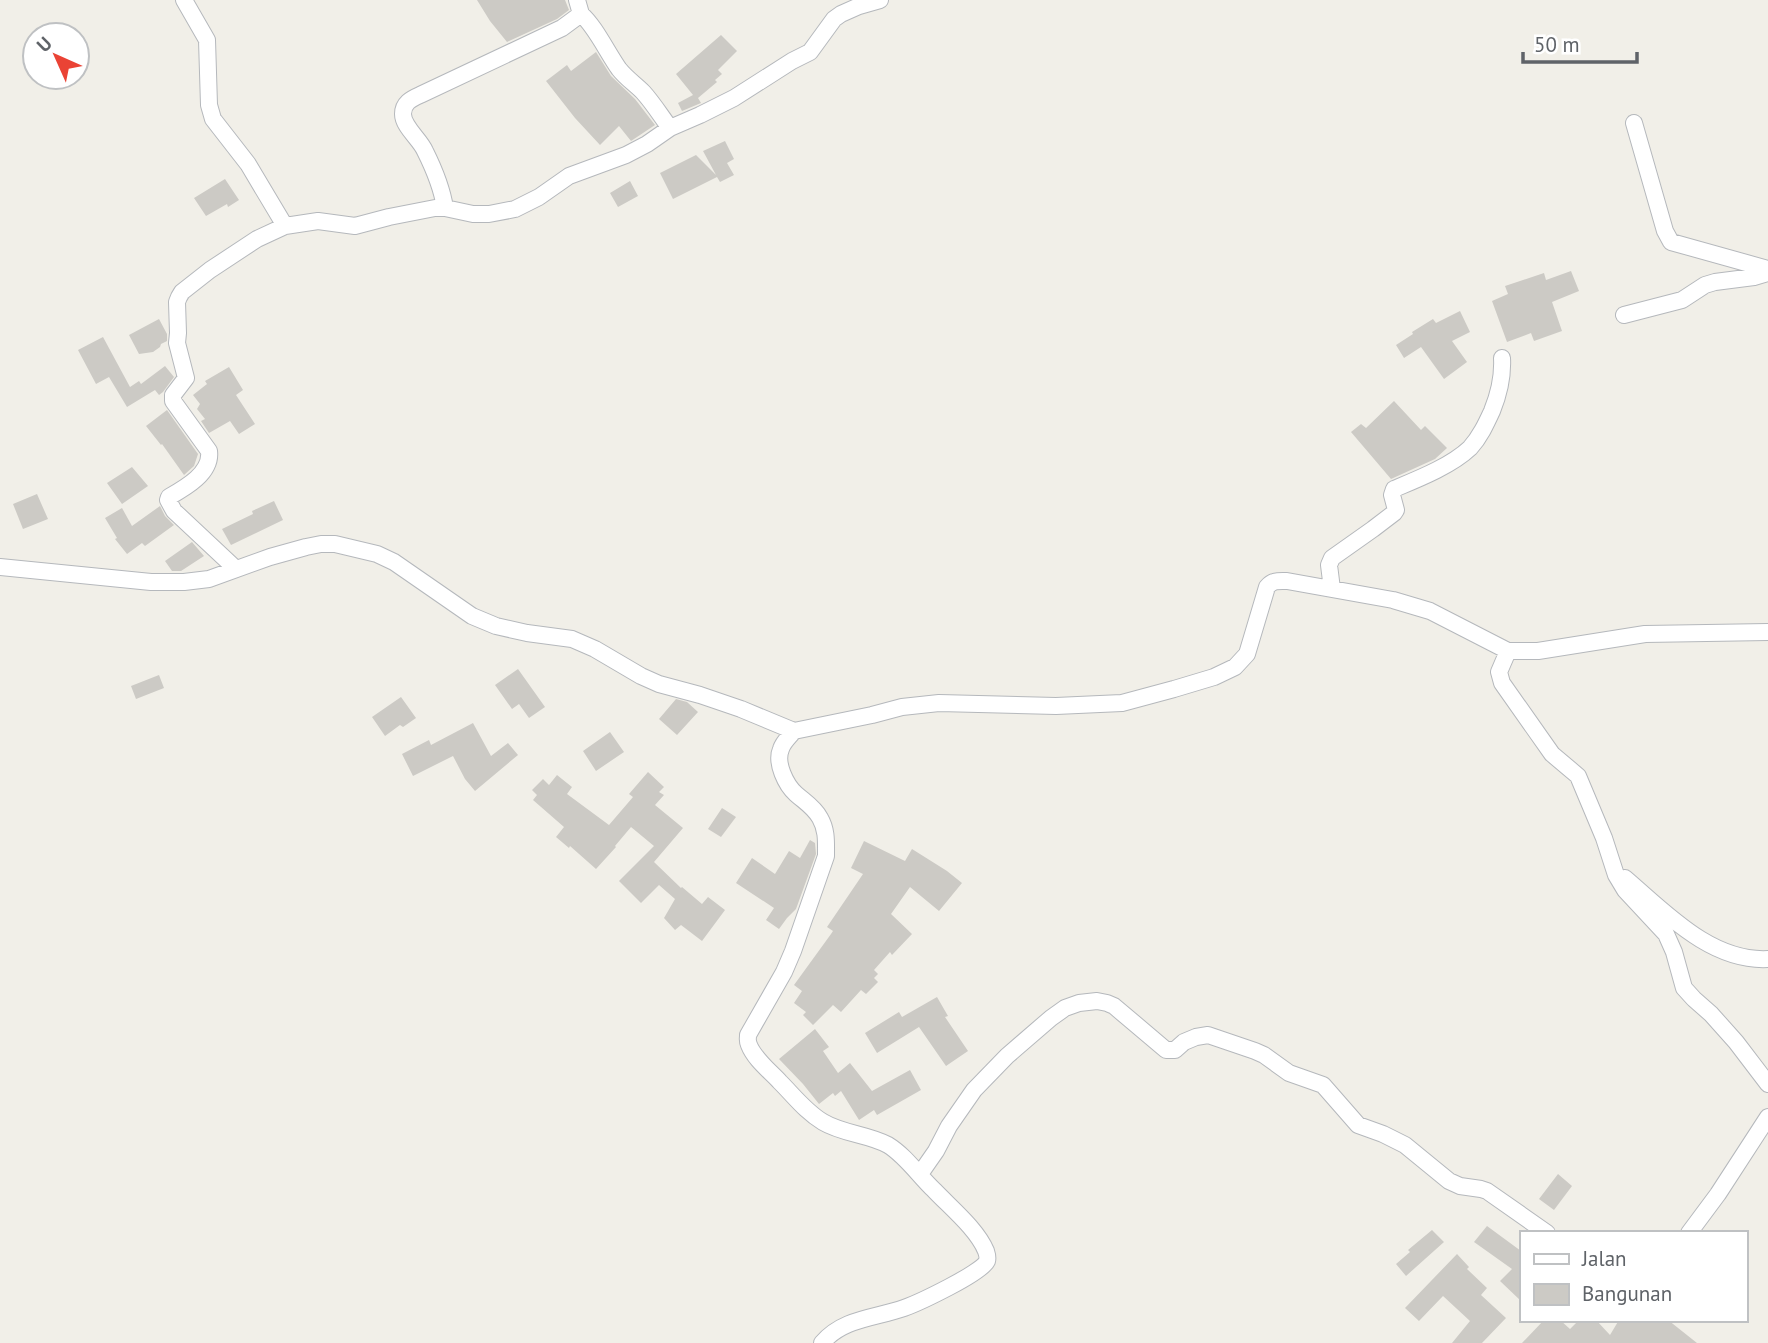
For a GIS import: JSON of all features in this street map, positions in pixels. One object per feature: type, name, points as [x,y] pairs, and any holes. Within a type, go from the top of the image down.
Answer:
[{"type":"street","points":[[184,0],[207,40],[209,105],[213,119],[248,164],[285,226]]},
{"type":"street","points":[[236,569],[174,511],[168,500],[203,473],[210,457],[209,451],[173,401],[173,395],[186,378],[177,343],[177,302],[182,292],[257,239],[285,226],[318,221],[355,226],[389,217],[445,208],[473,214],[515,209],[539,197],[569,176],[626,155],[670,128],[734,98],[810,52],[828,26],[841,14],[880,0]]},
{"type":"street","points":[[445,208],[442,192],[425,149],[403,117],[405,105],[420,95],[562,28],[579,7],[620,70],[646,96],[670,128]]},
{"type":"street","points":[[1634,123],[1665,231],[1671,242],[1768,271]]},
{"type":"street","points":[[1624,315],[1682,300],[1715,282],[1754,277],[1768,271]]},
{"type":"street","points":[[1332,589],[1329,562],[1394,513],[1394,489],[1448,463],[1470,448],[1479,437],[1496,400],[1502,373],[1502,358]]},
{"type":"street","points":[[0,567],[152,582],[184,582],[209,579],[270,557],[321,544],[335,544],[377,554],[394,562],[472,616],[510,630],[572,639],[659,684],[701,695],[794,731],[902,707],[939,703],[1056,706],[1122,703],[1214,677],[1235,667],[1247,654],[1267,587],[1277,581],[1393,600],[1430,611],[1508,651],[1538,651],[1645,634],[1768,632]]},
{"type":"street","points":[[1508,651],[1499,672],[1502,683],[1552,754],[1578,776],[1613,867],[1625,890],[1666,934],[1684,988],[1736,1042],[1768,1084]]},
{"type":"street","points":[[794,731],[780,750],[778,758],[789,786],[815,810],[821,820],[826,840],[826,856],[793,951],[750,1031],[748,1041],[757,1059],[806,1109],[824,1123],[878,1140],[891,1147],[974,1232],[987,1255],[987,1261],[982,1267],[958,1283],[904,1308],[873,1315],[845,1326],[827,1336],[822,1343]]},
{"type":"street","points":[[1613,867],[1708,944],[1754,960],[1768,959]]},
{"type":"street","points":[[920,1174],[965,1101],[985,1077],[1057,1013],[1079,1003],[1097,1001],[1114,1006],[1166,1050],[1175,1050],[1184,1042],[1208,1035],[1264,1055],[1289,1073],[1322,1085],[1358,1125],[1405,1145],[1449,1181],[1487,1191],[1544,1231]]},
{"type":"street","points":[[1690,1231],[1768,1118]]},
{"type":"building","points":[[477,0],[565,0],[569,10],[557,19],[507,42]]},
{"type":"building","points":[[721,35],[737,51],[718,70],[722,74],[715,80],[717,82],[698,98],[701,103],[682,111],[678,103],[693,95],[676,74]]},
{"type":"building","points":[[596,52],[611,76],[635,99],[655,125],[631,141],[619,126],[600,145],[546,81],[567,65],[571,71]]},
{"type":"building","points":[[725,141],[734,159],[727,163],[734,175],[720,182],[717,177],[673,199],[660,173],[696,155],[716,175],[703,151]]},
{"type":"building","points":[[225,179],[239,200],[206,216],[194,198]]},
{"type":"building","points":[[630,181],[638,196],[618,207],[610,193]]},
{"type":"building","points":[[1571,271],[1579,291],[1552,302],[1562,331],[1534,341],[1531,333],[1507,342],[1492,301],[1508,294],[1505,286],[1544,273],[1546,280]]},
{"type":"building","points":[[1460,311],[1470,332],[1452,341],[1467,362],[1444,379],[1421,347],[1404,358],[1396,345],[1433,319],[1436,323]]},
{"type":"building","points":[[159,319],[167,334],[167,341],[153,352],[139,354],[129,335]]},
{"type":"building","points":[[103,337],[130,387],[139,381],[141,384],[165,366],[174,377],[159,395],[155,390],[127,407],[109,377],[96,384],[78,350]]},
{"type":"building","points":[[229,367],[243,390],[236,395],[255,424],[239,434],[230,421],[209,433],[201,421],[205,419],[197,409],[200,404],[193,395],[207,384],[205,381]]},
{"type":"building","points":[[1394,401],[1421,430],[1425,426],[1447,448],[1435,459],[1391,479],[1351,432],[1361,424],[1366,428]]},
{"type":"building","points":[[167,410],[198,454],[194,466],[184,475],[146,426]]},
{"type":"building","points":[[132,467],[148,486],[122,504],[107,483]]},
{"type":"building","points":[[37,494],[48,519],[23,529],[13,504]]},
{"type":"building","points":[[274,501],[283,520],[231,545],[222,529]]},
{"type":"building","points":[[160,506],[174,525],[145,546],[142,543],[127,554],[115,539],[117,538],[105,518],[122,508],[132,526]]},
{"type":"building","points":[[192,542],[204,556],[181,571],[172,571],[165,561]]},
{"type":"building","points":[[518,669],[545,707],[529,718],[519,704],[512,709],[495,685]]},
{"type":"building","points":[[159,675],[164,688],[136,699],[131,686]]},
{"type":"building","points":[[401,697],[416,718],[385,736],[372,717]]},
{"type":"building","points":[[676,699],[687,702],[698,712],[677,735],[659,719]]},
{"type":"building","points":[[473,723],[491,756],[508,743],[518,755],[475,791],[453,756],[413,776],[402,754],[429,740],[431,745]]},
{"type":"building","points":[[610,732],[624,752],[596,771],[583,751]]},
{"type":"building","points":[[648,772],[664,787],[659,792],[664,795],[655,805],[683,828],[654,862],[702,904],[708,897],[725,910],[702,941],[681,925],[675,930],[664,918],[675,899],[659,885],[641,903],[619,881],[654,846],[631,827],[596,869],[556,837],[564,827],[533,800],[537,795],[532,790],[543,779],[549,785],[557,775],[572,787],[567,794],[609,825],[633,797],[629,794]]},
{"type":"building","points":[[722,808],[736,817],[721,837],[708,829]]},
{"type":"building","points":[[810,840],[815,843],[816,854],[796,909],[779,929],[766,920],[774,908],[736,883],[752,858],[775,874],[789,851],[800,858]]},
{"type":"building","points":[[864,841],[905,861],[912,849],[962,883],[939,911],[910,887],[891,914],[912,934],[874,970],[878,974],[874,978],[878,982],[866,994],[861,990],[841,1012],[833,1005],[813,1025],[803,1015],[806,1012],[794,1003],[802,991],[794,985],[833,931],[827,927],[863,874],[851,868]]},
{"type":"building","points":[[937,997],[948,1016],[945,1017],[968,1051],[946,1066],[919,1027],[877,1053],[865,1033],[899,1012],[902,1017]]},
{"type":"building","points":[[815,1029],[829,1047],[823,1051],[838,1073],[850,1063],[872,1091],[910,1070],[921,1090],[877,1115],[874,1110],[859,1120],[841,1091],[835,1096],[833,1093],[819,1104],[779,1059]]},
{"type":"building","points":[[1558,1174],[1572,1186],[1554,1210],[1539,1199]]},
{"type":"building","points":[[1487,1226],[1520,1250],[1520,1300],[1500,1281],[1512,1269],[1474,1242]]},
{"type":"building","points":[[1432,1230],[1444,1242],[1406,1276],[1396,1264]]},
{"type":"building","points":[[1457,1254],[1469,1267],[1467,1269],[1487,1288],[1481,1295],[1506,1318],[1482,1343],[1452,1343],[1470,1321],[1443,1296],[1419,1321],[1405,1308]]},
{"type":"building","points":[[1542,1322],[1562,1322],[1570,1329],[1577,1322],[1598,1322],[1610,1335],[1618,1322],[1671,1322],[1697,1343],[1522,1343]]}]
